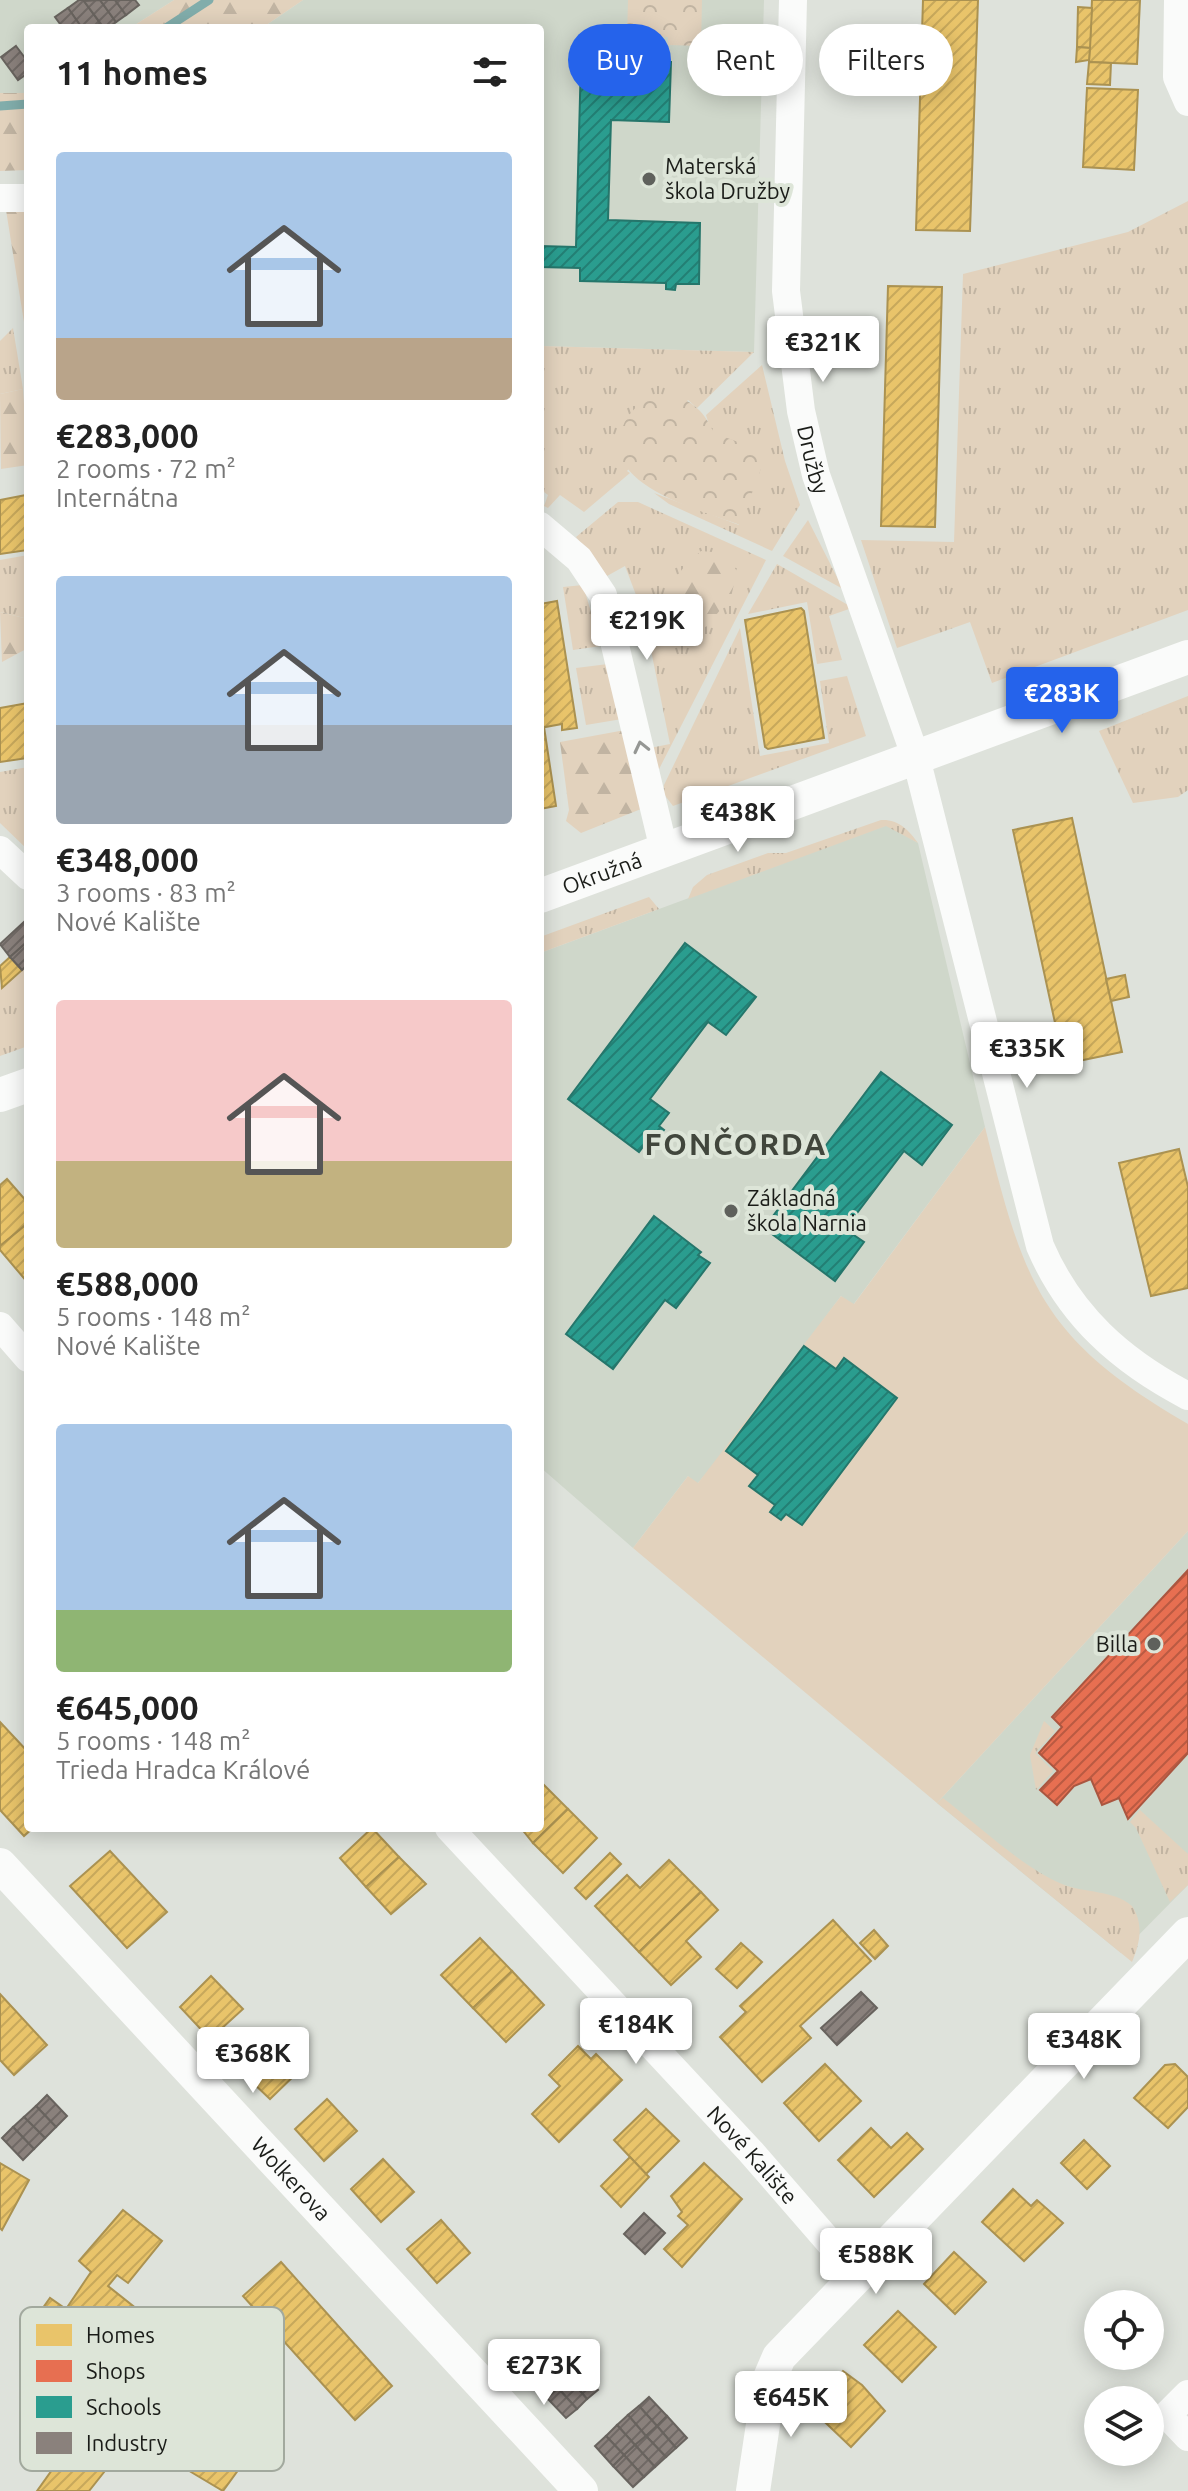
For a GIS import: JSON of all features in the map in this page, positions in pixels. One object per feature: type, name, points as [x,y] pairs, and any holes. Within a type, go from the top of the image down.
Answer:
[{"type":"street","name":"Družby","points":[[793,0],[786,291],[801,411],[816,475],[916,758],[1031,1215],[1045,1259],[1068,1299],[1104,1340],[1151,1376],[1188,1396]]},
{"type":"street","points":[[1178,0],[1176,63],[1180,87],[1188,102]]},
{"type":"street","points":[[0,198],[24,198]]},
{"type":"street","name":"Okružná","points":[[544,529],[579,559],[603,595],[664,850]]},
{"type":"street","name":"Okružná","points":[[544,895],[1188,657]]},
{"type":"street","points":[[0,850],[24,872]]},
{"type":"street","points":[[0,1095],[24,1086]]},
{"type":"street","points":[[0,1326],[24,1353]]},
{"type":"street","name":"Nové Kalište","points":[[453,1832],[751,2152],[857,2274]]},
{"type":"street","name":"Wolkerova","points":[[0,1865],[581,2491]]},
{"type":"street","points":[[753,2491],[770,2378],[779,2357],[1188,1934]]},
{"type":"street","points":[[1188,2394],[1167,2415],[1188,2437]]},
{"type":"shaded area","points":[[0,0],[174,0],[136,24],[24,24],[24,93],[0,93]]},
{"type":"shaded area","name":"Materská škola Družby","points":[[303,0],[764,0],[763,24],[687,24],[687,96],[761,96],[754,352],[544,346],[544,24],[268,24]]},
{"type":"shaded area","name":"Základná škola Narnia","points":[[887,825],[918,843],[985,1127],[853,1305],[841,1296],[726,1451],[697,1484],[688,1476],[633,1548],[544,1470],[544,952]]},
{"type":"shaded area","points":[[1188,1531],[1188,1885],[1121,1953],[937,1803]]},
{"type":"green space","points":[[174,0],[303,0],[268,24],[136,24]]},
{"type":"green space","points":[[628,0],[702,0],[701,24],[687,24],[687,46],[671,45],[671,24],[627,24]]},
{"type":"green space","points":[[0,93],[24,93],[24,170],[0,171]]},
{"type":"green space","points":[[1188,201],[1188,610],[992,683],[970,622],[897,648],[861,540],[954,542],[963,274],[1128,232]]},
{"type":"green space","points":[[6,210],[24,211],[24,322]]},
{"type":"green space","points":[[13,328],[23,389],[0,394],[0,341]]},
{"type":"green space","points":[[544,346],[754,352],[697,408],[688,400],[627,471],[630,473],[584,512],[560,495],[548,508],[544,506],[548,495],[544,492]]},
{"type":"green space","points":[[762,365],[785,461],[800,505],[772,551],[669,504],[654,493],[739,525],[706,415]]},
{"type":"green space","points":[[23,389],[24,466],[1,469],[0,394]]},
{"type":"green space","points":[[671,395],[697,408],[714,433],[767,453],[740,525],[657,492],[624,464],[618,446],[623,426],[631,412],[642,403]]},
{"type":"green space","points":[[618,502],[638,502],[766,560],[656,775],[650,748],[670,744],[644,616],[625,566],[607,576],[576,537]]},
{"type":"green space","points":[[808,520],[843,589],[783,556]]},
{"type":"green space","points":[[701,551],[723,553],[737,571],[731,597],[706,627],[682,619],[674,597],[675,581],[679,574]]},
{"type":"green space","points":[[24,556],[24,618],[0,612],[0,560]]},
{"type":"green space","points":[[777,564],[848,605],[849,609],[829,616],[842,660],[817,664],[807,602],[748,614]]},
{"type":"green space","points":[[583,585],[601,646],[573,650],[563,587]]},
{"type":"green space","points":[[0,612],[24,618],[24,650],[2,662]]},
{"type":"green space","points":[[740,628],[760,756],[829,743],[820,681],[847,676],[866,736],[673,806],[663,793],[664,785]]},
{"type":"green space","points":[[608,664],[622,719],[586,725],[576,668]]},
{"type":"green space","points":[[1188,696],[1188,790],[1178,797],[1133,803],[1099,731]]},
{"type":"green space","points":[[625,730],[641,809],[581,833],[566,821],[569,810],[560,742]]},
{"type":"green space","points":[[24,768],[24,846],[0,823],[0,772]]},
{"type":"green space","points":[[881,820],[902,826],[918,843],[886,826],[688,899],[693,887],[707,875],[768,853],[786,853]]},
{"type":"green space","points":[[649,897],[659,909],[544,952],[544,936]]},
{"type":"green space","points":[[24,967],[24,1047],[0,1056],[0,986]]},
{"type":"green space","points":[[985,1127],[1013,1228],[1046,1303],[1070,1334],[1100,1364],[1188,1424],[1188,1531],[937,1803],[633,1548],[688,1476],[698,1483],[841,1296],[854,1304]]},
{"type":"green space","points":[[1044,1721],[1055,1731],[1035,1753],[1053,1771],[1036,1790],[1030,1755]]},
{"type":"green space","points":[[943,1798],[1047,1877],[1071,1887],[1116,1897],[1132,1906],[1140,1934],[1132,1962],[937,1803]]},
{"type":"green space","points":[[1140,1810],[1188,1854],[1188,1885],[1170,1902],[1136,1828],[1130,1822]]},
{"type":"building: Homes","points":[[923,0],[978,0],[970,231],[916,230],[920,96],[953,96],[953,24],[922,24]]},
{"type":"building: Homes","points":[[1092,0],[1140,0],[1137,64],[1089,62]]},
{"type":"building: Homes","points":[[1078,7],[1092,8],[1090,48],[1077,47]]},
{"type":"building: Homes","points":[[1077,47],[1090,48],[1089,60],[1076,62]]},
{"type":"building: Homes","points":[[1089,62],[1111,63],[1110,85],[1087,84]]},
{"type":"building: Homes","points":[[1087,88],[1138,90],[1134,170],[1083,167]]},
{"type":"building: Homes","points":[[888,286],[942,287],[935,527],[881,526]]},
{"type":"building: Homes","points":[[24,495],[24,551],[0,554],[0,500]]},
{"type":"building: Homes","points":[[557,601],[577,728],[562,730],[562,724],[544,727],[544,603]]},
{"type":"building: Homes","points":[[801,608],[804,611],[824,738],[768,749],[765,747],[745,620]]},
{"type":"building: Homes","points":[[24,704],[24,759],[0,762],[0,708]]},
{"type":"building: Homes","points":[[544,727],[556,806],[544,808]]},
{"type":"building: Homes","points":[[1072,818],[1122,1052],[1064,1064],[1013,830]]},
{"type":"building: Homes","points":[[10,957],[22,970],[2,988],[0,966]]},
{"type":"building: Homes","points":[[1125,975],[1129,997],[1111,1001],[1106,979]]},
{"type":"building: Homes","points":[[1179,1149],[1188,1187],[1188,1288],[1151,1296],[1119,1163]]},
{"type":"building: Homes","points":[[7,1179],[24,1198],[24,1226],[0,1246],[0,1185]]},
{"type":"building: Homes","points":[[24,1226],[24,1278],[0,1250],[0,1246]]},
{"type":"building: Homes","points":[[0,1722],[24,1748],[24,1832],[28,1832],[24,1836],[0,1810]]},
{"type":"building: Homes","points":[[544,1785],[568,1809],[533,1843],[524,1832],[544,1832]]},
{"type":"building: Homes","points":[[568,1809],[597,1838],[563,1873],[533,1843]]},
{"type":"building: Homes","points":[[368,1832],[376,1832],[399,1857],[366,1887],[340,1858]]},
{"type":"building: Homes","points":[[110,1851],[167,1912],[127,1948],[70,1886]]},
{"type":"building: Homes","points":[[610,1853],[621,1864],[586,1899],[575,1888]]},
{"type":"building: Homes","points":[[399,1857],[426,1884],[391,1914],[366,1887]]},
{"type":"building: Homes","points":[[669,1860],[701,1892],[639,1952],[595,1906],[627,1875],[640,1888]]},
{"type":"building: Homes","points":[[701,1892],[718,1910],[686,1941],[701,1957],[671,1985],[639,1952]]},
{"type":"building: Homes","points":[[833,1920],[871,1961],[800,2026],[811,2038],[762,2082],[720,2037],[746,2012],[740,2006]]},
{"type":"building: Homes","points":[[874,1930],[888,1946],[875,1959],[860,1943]]},
{"type":"building: Homes","points":[[480,1938],[512,1971],[473,2008],[441,1975]]},
{"type":"building: Homes","points":[[741,1943],[762,1962],[737,1988],[716,1969]]},
{"type":"building: Homes","points":[[512,1971],[544,2005],[506,2042],[473,2008]]},
{"type":"building: Homes","points":[[211,1976],[243,2009],[210,2039],[180,2007]]},
{"type":"building: Homes","points":[[0,1994],[47,2045],[14,2075],[0,2060]]},
{"type":"building: Homes","points":[[270,2037],[300,2070],[270,2099],[237,2068]]},
{"type":"building: Homes","points":[[578,2046],[591,2059],[596,2054],[622,2080],[559,2142],[532,2114],[560,2086],[549,2075]]},
{"type":"building: Homes","points":[[825,2064],[861,2101],[819,2141],[784,2103]]},
{"type":"building: Homes","points":[[1175,2064],[1188,2077],[1188,2107],[1168,2128],[1134,2098],[1165,2065]]},
{"type":"building: Homes","points":[[327,2099],[357,2131],[324,2161],[295,2129]]},
{"type":"building: Homes","points":[[646,2109],[679,2141],[646,2174],[614,2140]]},
{"type":"building: Homes","points":[[871,2128],[891,2148],[907,2133],[923,2149],[874,2197],[838,2160]]},
{"type":"building: Homes","points":[[1084,2140],[1110,2166],[1087,2189],[1061,2163]]},
{"type":"building: Homes","points":[[630,2157],[649,2177],[621,2207],[601,2186]]},
{"type":"building: Homes","points":[[383,2159],[414,2192],[381,2222],[351,2189]]},
{"type":"building: Homes","points":[[0,2163],[29,2180],[2,2230],[0,2228]]},
{"type":"building: Homes","points":[[704,2163],[742,2199],[682,2267],[664,2249],[688,2225],[678,2216],[682,2212],[671,2196]]},
{"type":"building: Homes","points":[[1013,2189],[1031,2206],[1037,2200],[1063,2223],[1024,2261],[982,2222]]},
{"type":"building: Homes","points":[[123,2210],[162,2241],[128,2283],[117,2275],[108,2286],[134,2307],[67,2307],[91,2272],[79,2261]]},
{"type":"building: Homes","points":[[441,2220],[470,2253],[437,2283],[407,2249]]},
{"type":"building: Homes","points":[[954,2252],[986,2282],[955,2314],[924,2284]]},
{"type":"building: Homes","points":[[281,2262],[392,2386],[355,2420],[284,2341],[284,2307],[253,2307],[243,2296]]},
{"type":"building: Homes","points":[[50,2298],[63,2307],[44,2307]]},
{"type":"building: Homes","points":[[898,2311],[936,2347],[902,2382],[864,2345]]},
{"type":"building: Homes","points":[[843,2371],[862,2385],[885,2411],[851,2447],[807,2405]]},
{"type":"building: Homes","points":[[51,2471],[105,2471],[89,2491],[37,2491]]},
{"type":"building: Homes","points":[[189,2471],[238,2471],[223,2491]]},
{"type":"building: Shops","name":"Billa","points":[[1188,1570],[1188,1753],[1128,1819],[1119,1798],[1102,1805],[1091,1779],[1074,1786],[1057,1805],[1040,1790],[1058,1771],[1039,1753],[1062,1727],[1052,1717]]},
{"type":"building: Schools","points":[[580,96],[670,96],[669,122],[611,120],[608,220],[700,223],[699,284],[676,284],[675,290],[666,289],[666,283],[580,281],[580,268],[544,267],[544,246],[576,247]]},
{"type":"building: Schools","points":[[685,943],[756,997],[726,1035],[708,1022],[650,1099],[669,1113],[659,1126],[664,1130],[660,1135],[655,1131],[639,1152],[568,1099]]},
{"type":"building: Schools","points":[[881,1072],[952,1125],[922,1165],[904,1151],[845,1229],[864,1242],[835,1281],[764,1228]]},
{"type":"building: Schools","points":[[654,1216],[701,1252],[698,1255],[710,1263],[676,1308],[665,1300],[613,1369],[566,1334]]},
{"type":"building: Schools","points":[[804,1346],[836,1369],[844,1358],[897,1398],[802,1525],[786,1514],[781,1520],[770,1512],[775,1505],[749,1486],[758,1475],[726,1451]]},
{"type":"building: Industry","points":[[83,0],[100,23],[79,24],[68,8]]},
{"type":"building: Industry","points":[[100,0],[116,22],[101,24],[84,1]]},
{"type":"building: Industry","points":[[100,0],[115,0],[126,15],[116,22]]},
{"type":"building: Industry","points":[[115,0],[135,0],[139,5],[126,15]]},
{"type":"building: Industry","points":[[68,8],[79,24],[60,24],[55,17]]},
{"type":"building: Industry","points":[[16,46],[24,57],[24,76],[18,80],[1,57]]},
{"type":"building: Industry","points":[[24,922],[24,945],[10,957],[0,944]]},
{"type":"building: Industry","points":[[24,945],[22,970],[10,957]]},
{"type":"building: Industry","points":[[861,1992],[877,2008],[837,2045],[821,2028]]},
{"type":"building: Industry","points":[[47,2095],[67,2116],[56,2127],[36,2106]]},
{"type":"building: Industry","points":[[36,2106],[56,2127],[45,2138],[24,2117]]},
{"type":"building: Industry","points":[[24,2117],[45,2138],[34,2149],[13,2127]]},
{"type":"building: Industry","points":[[13,2127],[34,2149],[23,2160],[2,2138]]},
{"type":"building: Industry","points":[[644,2213],[665,2233],[645,2254],[624,2234]]},
{"type":"building: Industry","points":[[560,2348],[579,2369],[569,2378],[549,2357]]},
{"type":"building: Industry","points":[[549,2357],[569,2378],[558,2388],[539,2367]]},
{"type":"building: Industry","points":[[539,2367],[558,2388],[547,2398],[527,2377]]},
{"type":"building: Industry","points":[[579,2369],[598,2390],[587,2399],[569,2378]]},
{"type":"building: Industry","points":[[569,2378],[587,2399],[577,2409],[558,2388]]},
{"type":"building: Industry","points":[[558,2388],[577,2409],[566,2418],[547,2398]]},
{"type":"building: Industry","points":[[649,2397],[667,2416],[657,2426],[639,2406]]},
{"type":"building: Industry","points":[[639,2406],[657,2426],[646,2436],[628,2415]]},
{"type":"building: Industry","points":[[628,2415],[646,2436],[635,2445],[617,2425]]},
{"type":"building: Industry","points":[[667,2416],[687,2438],[676,2448],[657,2426]]},
{"type":"building: Industry","points":[[617,2425],[635,2445],[624,2455],[606,2436]]},
{"type":"building: Industry","points":[[657,2426],[676,2448],[666,2457],[646,2436]]},
{"type":"building: Industry","points":[[606,2436],[624,2455],[613,2466],[595,2446]]},
{"type":"building: Industry","points":[[646,2436],[666,2457],[655,2467],[635,2445]]},
{"type":"building: Industry","points":[[635,2445],[655,2467],[644,2477],[624,2455]]},
{"type":"building: Industry","points":[[624,2455],[644,2477],[633,2487],[613,2466]]},
{"type":"waterway","points":[[172,24],[209,0]]},
{"type":"waterway","points":[[0,106],[24,104]]},
{"type":"place","name":"Materská škola Družby","points":[[649,179]]},
{"type":"place","name":"Základná škola Narnia","points":[[731,1211]]},
{"type":"place","name":"Billa","points":[[1154,1644]]},
{"type":"district","name":"FONČORDA","points":[[736,1145]]}]
